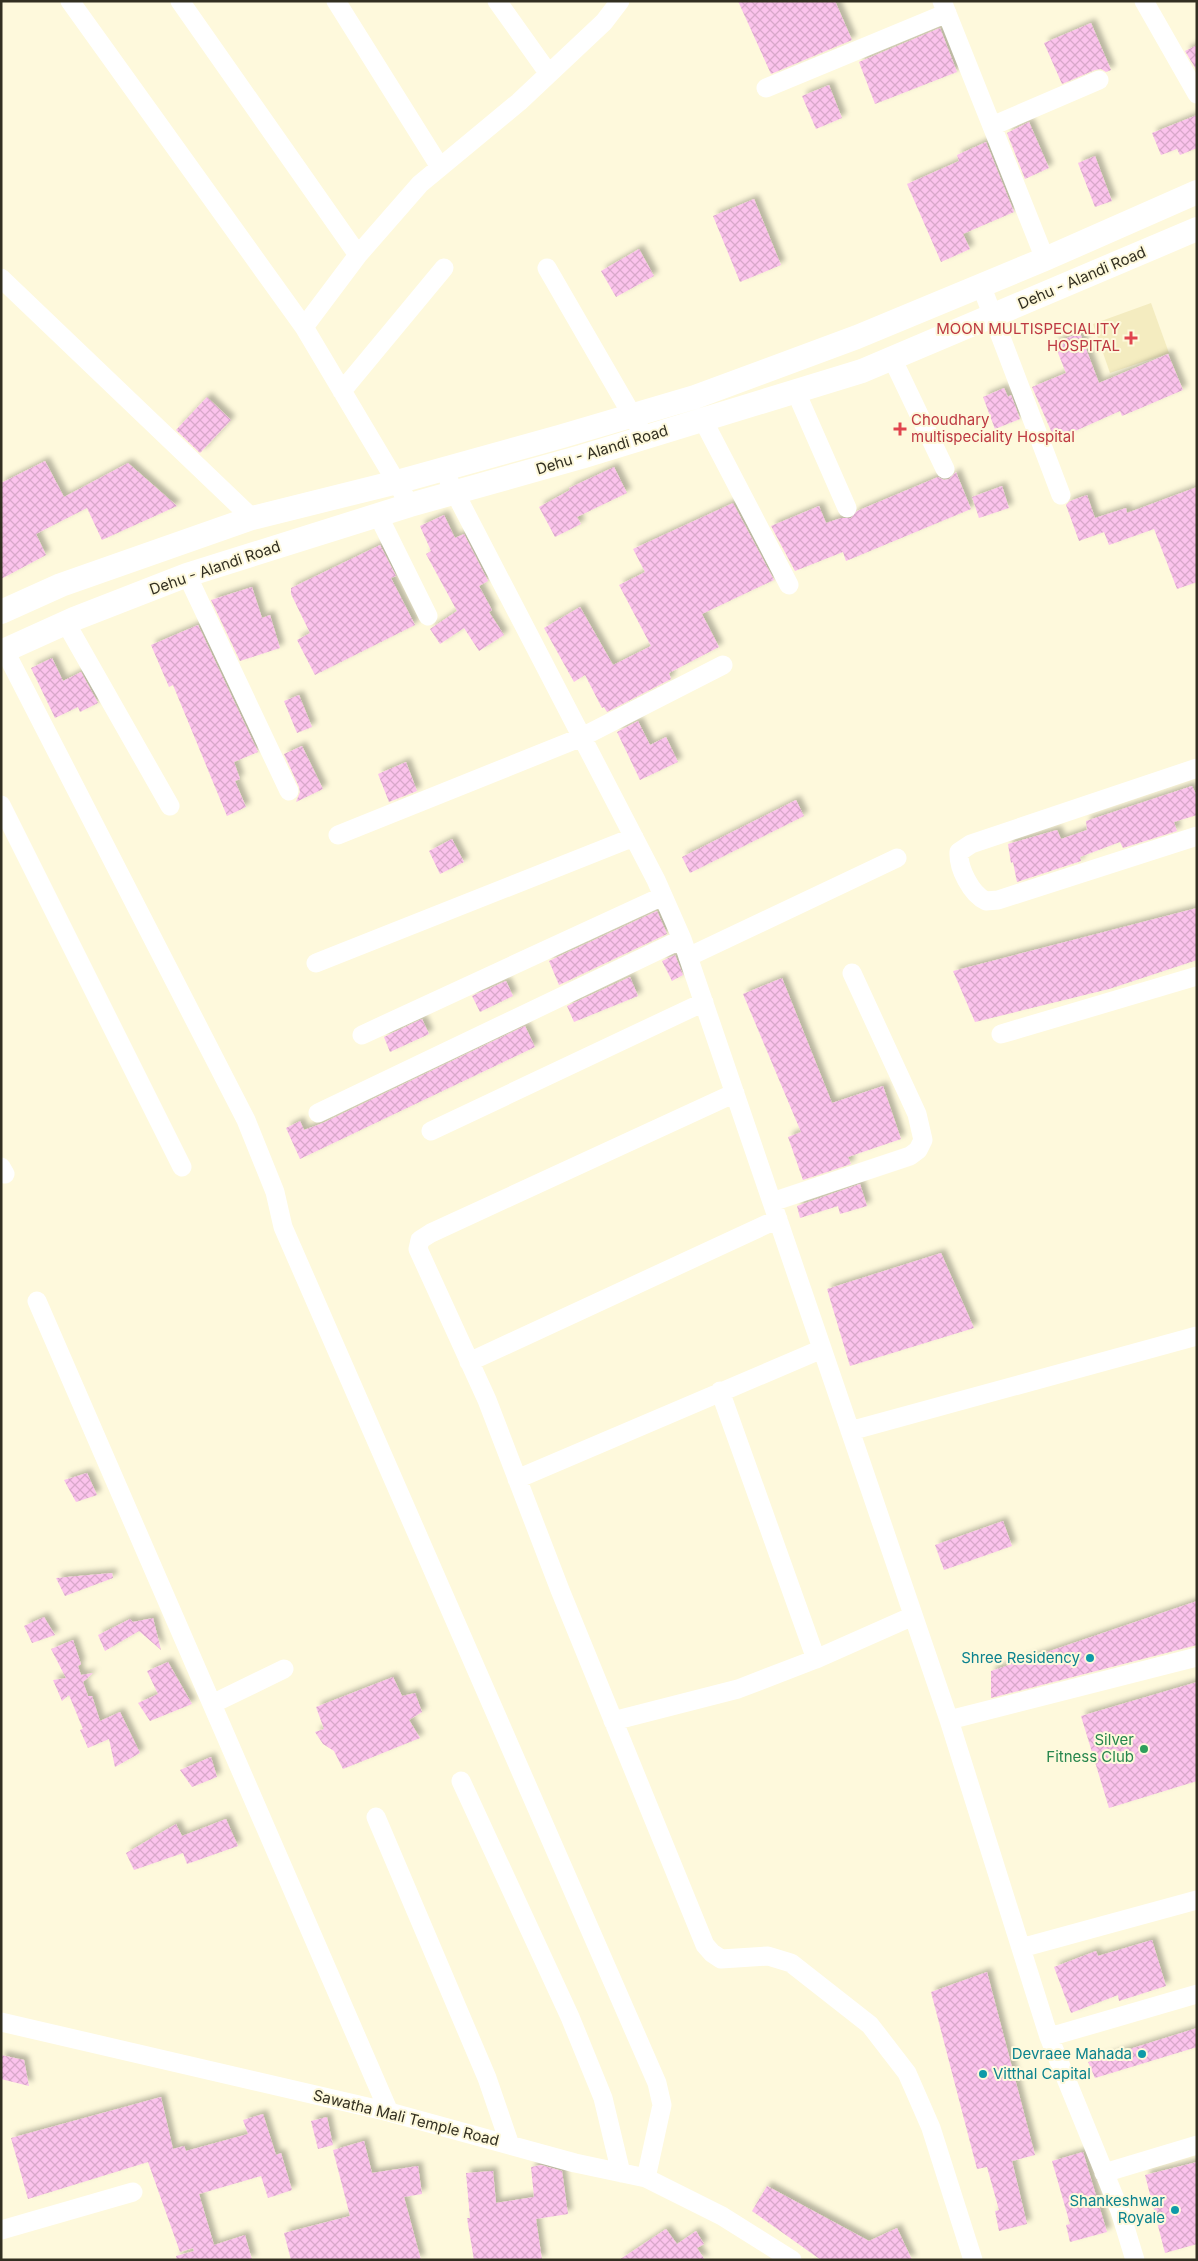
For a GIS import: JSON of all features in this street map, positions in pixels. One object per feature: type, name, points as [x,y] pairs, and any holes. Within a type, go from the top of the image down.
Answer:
[{"type":"main road","name":"Dehu - Alandi Road","points":[[1,612],[61,585],[252,518],[397,482],[694,397],[858,337],[1045,259],[1197,192]]},
{"type":"main road","name":"Dehu - Alandi Road","points":[[3,652],[66,623],[187,575],[410,505],[644,438],[862,371],[1197,229]]},
{"type":"street","points":[[70,1],[304,327],[410,505]]},
{"type":"street","points":[[180,1],[358,256]]},
{"type":"street","points":[[336,1],[440,168]]},
{"type":"street","points":[[497,1],[549,74]]},
{"type":"street","points":[[304,327],[358,256],[420,184],[519,102],[604,22],[620,1]]},
{"type":"street","points":[[1144,1],[1197,94]]},
{"type":"street","points":[[766,88],[944,7],[1045,259]]},
{"type":"street","points":[[992,126],[1098,80]]},
{"type":"street","points":[[342,391],[444,268]]},
{"type":"street","points":[[547,268],[634,415],[644,438]]},
{"type":"street","points":[[1,278],[252,518]]},
{"type":"street","points":[[981,285],[1061,495]]},
{"type":"street","points":[[892,358],[945,469]]},
{"type":"street","points":[[796,392],[847,508]]},
{"type":"street","points":[[703,420],[789,585]]},
{"type":"street","points":[[442,469],[634,837],[682,939],[949,1720],[1049,2037],[1120,2211],[1135,2260]]},
{"type":"street","points":[[378,515],[428,616]]},
{"type":"street","points":[[187,575],[289,791]]},
{"type":"street","points":[[66,623],[170,806]]},
{"type":"street","points":[[3,652],[246,1120],[275,1192],[283,1227],[657,2083],[662,2105],[646,2178]]},
{"type":"street","points":[[338,835],[582,737],[723,665]]},
{"type":"street","points":[[1197,768],[971,844],[958,852],[958,859],[973,892],[986,901],[998,900],[1197,836]]},
{"type":"street","points":[[1,805],[182,1167]]},
{"type":"street","points":[[316,962],[634,837]]},
{"type":"street","points":[[688,957],[897,858]]},
{"type":"street","points":[[362,1035],[663,896]]},
{"type":"street","points":[[318,1113],[682,939]]},
{"type":"street","points":[[469,1362],[775,1211],[910,1156],[918,1150],[923,1140],[917,1114],[852,973]]},
{"type":"street","points":[[1002,1034],[1197,976]]},
{"type":"street","points":[[430,1131],[704,1002]]},
{"type":"street","points":[[735,1093],[431,1233],[420,1240],[418,1249],[422,1262],[487,1400],[560,1590],[705,1946],[720,1959],[768,1956],[791,1963],[870,2025],[907,2073],[930,2128],[973,2260]]},
{"type":"street","points":[[36,1301],[389,2112]]},
{"type":"street","points":[[850,1431],[1197,1336]]},
{"type":"street","points":[[517,1479],[822,1349]]},
{"type":"street","points":[[720,1391],[816,1659]]},
{"type":"street","points":[[613,1721],[738,1689],[816,1659],[913,1616]]},
{"type":"street","points":[[949,1720],[1197,1656]]},
{"type":"street","points":[[212,1704],[284,1669]]},
{"type":"street","points":[[461,1781],[570,2017],[603,2098],[621,2173]]},
{"type":"street","points":[[376,1816],[487,2078],[510,2145]]},
{"type":"street","points":[[1021,1948],[1197,1900]]},
{"type":"street","points":[[1049,2037],[1197,1994]]},
{"type":"street","name":"Sawatha Mali Temple Road","points":[[1,2022],[389,2112],[510,2145],[646,2178],[722,2216],[777,2256]]},
{"type":"street","points":[[1104,2173],[1197,2145]]},
{"type":"street","points":[[1,2230],[133,2192]]},
{"type":"shaded area","name":"MOON MULTISPECIALITY HOSPITAL","points":[[1151,303],[1169,353],[1110,373],[1093,324]]},
{"type":"building","points":[[738,1],[835,1],[852,40],[771,74]]},
{"type":"building","points":[[1091,23],[1111,70],[1106,72],[1101,69],[1095,70],[1062,84],[1044,43]]},
{"type":"building","points":[[940,28],[957,72],[875,104],[859,62]]},
{"type":"building","points":[[1197,45],[1197,71],[1185,51]]},
{"type":"building","points":[[829,85],[842,118],[816,129],[802,96]]},
{"type":"building","points":[[1197,115],[1197,148],[1180,155],[1177,149],[1161,155],[1152,133]]},
{"type":"building","points":[[1029,122],[1049,168],[1025,179],[1007,133]]},
{"type":"building","points":[[986,142],[1014,212],[963,234],[970,249],[941,262],[907,184],[959,161],[957,155]]},
{"type":"building","points":[[1095,156],[1112,201],[1095,207],[1078,163]]},
{"type":"building","points":[[754,199],[781,265],[740,282],[713,216]]},
{"type":"building","points":[[639,249],[654,276],[616,297],[601,271]]},
{"type":"building","points":[[1080,333],[1099,383],[1168,354],[1183,390],[1122,416],[1120,411],[1055,440],[1032,387],[1066,373],[1054,343]]},
{"type":"building","points":[[1004,388],[1008,397],[1011,395],[1020,419],[995,429],[983,397]]},
{"type":"building","points":[[207,397],[231,420],[200,453],[176,430]]},
{"type":"building","points":[[45,461],[64,497],[128,463],[177,506],[102,540],[87,508],[36,534],[46,555],[1,579],[1,483]]},
{"type":"building","points":[[614,467],[627,493],[577,517],[581,524],[555,537],[539,507],[570,490],[569,488]]},
{"type":"building","points":[[956,472],[971,509],[846,561],[843,552],[795,571],[771,526],[819,506],[826,523],[841,518],[851,518],[857,511],[938,477],[944,480],[949,479]]},
{"type":"building","points":[[1002,486],[1009,508],[979,518],[972,497]]},
{"type":"building","points":[[1197,487],[1197,582],[1177,589],[1154,529],[1109,545],[1104,532],[1079,541],[1066,505],[1070,501],[1087,495],[1095,518],[1126,508],[1127,513]]},
{"type":"building","points":[[733,503],[774,580],[702,614],[719,647],[669,673],[671,679],[607,712],[604,707],[602,708],[585,675],[574,682],[544,628],[580,607],[613,665],[651,646],[619,585],[645,572],[633,549]]},
{"type":"building","points":[[444,515],[455,538],[464,534],[488,581],[479,586],[492,610],[489,612],[504,635],[479,651],[464,628],[440,644],[430,629],[457,611],[426,554],[431,551],[420,526]]},
{"type":"building","points":[[380,545],[396,576],[391,578],[415,625],[315,675],[297,640],[310,633],[291,594],[291,588]]},
{"type":"building","points":[[252,587],[262,618],[270,615],[280,648],[240,661],[211,600]]},
{"type":"building","points":[[198,625],[258,752],[234,762],[240,779],[235,781],[246,807],[227,816],[173,685],[169,687],[151,645]]},
{"type":"building","points":[[52,658],[63,681],[81,672],[98,703],[80,712],[78,707],[55,718],[31,668]]},
{"type":"building","points":[[299,695],[312,727],[297,733],[284,701]]},
{"type":"building","points":[[638,721],[650,745],[666,737],[678,762],[640,780],[617,732]]},
{"type":"building","points":[[302,746],[323,789],[296,802],[300,792],[299,787],[284,754]]},
{"type":"building","points":[[406,762],[417,791],[389,802],[378,774]]},
{"type":"building","points":[[1192,786],[1197,796],[1197,815],[1174,822],[1177,831],[1123,848],[1120,842],[1080,857],[1081,861],[1017,882],[1008,844],[1057,830],[1061,839],[1087,830],[1086,821]]},
{"type":"building","points":[[796,800],[804,816],[690,873],[682,857]]},
{"type":"building","points":[[452,839],[464,862],[440,874],[429,851]]},
{"type":"building","points":[[1197,908],[1197,960],[1109,989],[975,1022],[953,971]]},
{"type":"building","points":[[657,911],[667,934],[559,985],[549,961]]},
{"type":"building","points":[[675,955],[683,975],[672,981],[662,961]]},
{"type":"building","points":[[630,977],[638,996],[574,1022],[567,1006]]},
{"type":"building","points":[[782,978],[832,1103],[883,1086],[901,1139],[848,1157],[851,1164],[803,1180],[788,1137],[801,1132],[743,994]]},
{"type":"building","points":[[506,981],[513,996],[480,1012],[472,996]]},
{"type":"building","points":[[422,1019],[429,1034],[390,1052],[384,1037]]},
{"type":"building","points":[[525,1026],[535,1047],[300,1159],[286,1128],[300,1121],[304,1130],[323,1123]]},
{"type":"building","points":[[860,1184],[867,1206],[840,1214],[838,1206],[800,1218],[797,1206]]},
{"type":"building","points":[[941,1253],[974,1328],[850,1366],[827,1289]]},
{"type":"building","points":[[87,1473],[97,1495],[76,1502],[64,1480]]},
{"type":"building","points":[[1003,1521],[1012,1546],[944,1570],[935,1545]]},
{"type":"building","points":[[112,1573],[113,1578],[65,1596],[56,1578]]},
{"type":"building","name":"Shree Residency","points":[[1197,1601],[1197,1645],[991,1698],[991,1671]]},
{"type":"building","points":[[44,1617],[55,1635],[32,1643],[24,1626]]},
{"type":"building","points":[[153,1618],[161,1650],[139,1631],[105,1651],[98,1635],[130,1619],[133,1622]]},
{"type":"building","points":[[73,1640],[81,1664],[78,1666],[81,1675],[93,1673],[83,1682],[88,1696],[92,1696],[100,1721],[120,1712],[140,1753],[115,1767],[109,1739],[88,1748],[80,1730],[83,1729],[69,1695],[62,1701],[53,1680],[66,1678],[51,1649]]},
{"type":"building","points":[[168,1662],[192,1704],[150,1721],[138,1703],[158,1694],[147,1671]]},
{"type":"building","points":[[393,1677],[402,1696],[415,1693],[422,1712],[409,1720],[420,1738],[343,1769],[334,1751],[323,1744],[315,1732],[324,1729],[316,1707]]},
{"type":"building","name":"Silver Fitness Club","points":[[1197,1682],[1197,1781],[1109,1808],[1081,1716]]},
{"type":"building","points":[[211,1757],[217,1777],[192,1787],[180,1770]]},
{"type":"building","points":[[226,1819],[238,1846],[187,1864],[183,1853],[134,1870],[126,1853],[176,1824],[182,1836]]},
{"type":"building","points":[[1152,1940],[1166,1986],[1119,2001],[1118,1995],[1071,2013],[1054,1967],[1096,1951],[1098,1956]]},
{"type":"building","name":"Vitthal Capital","points":[[987,1972],[1035,2155],[1012,2161],[1027,2224],[999,2231],[995,2211],[999,2210],[987,2167],[977,2169],[931,1992]]},
{"type":"building","name":"Devraee Mahada","points":[[1197,2028],[1197,2047],[1095,2078],[1088,2062]]},
{"type":"building","points":[[1,2055],[24,2060],[29,2086],[1,2079]]},
{"type":"building","points":[[161,2097],[173,2149],[184,2146],[186,2151],[248,2134],[243,2120],[263,2114],[276,2155],[281,2153],[292,2190],[268,2198],[261,2176],[199,2194],[214,2245],[245,2235],[252,2260],[177,2260],[176,2256],[194,2251],[193,2248],[180,2252],[148,2162],[28,2199],[11,2138]]},
{"type":"building","points":[[327,2117],[333,2145],[318,2149],[311,2121]]},
{"type":"building","points":[[364,2141],[372,2173],[418,2166],[422,2194],[404,2197],[421,2260],[291,2260],[284,2233],[350,2216],[333,2150]]},
{"type":"building","points":[[1083,2152],[1107,2232],[1070,2242],[1066,2225],[1070,2224],[1052,2161]]},
{"type":"building","name":"Shankeshwar Royale","points":[[1197,2162],[1197,2244],[1165,2253],[1145,2175]]},
{"type":"building","points":[[541,2165],[562,2171],[568,2214],[536,2219],[542,2260],[474,2260],[467,2218],[470,2218],[466,2173],[493,2171],[496,2203],[534,2197],[531,2167]]},
{"type":"building","points":[[767,2186],[869,2241],[897,2228],[912,2260],[821,2260],[752,2211]]},
{"type":"building","points":[[666,2229],[677,2244],[696,2231],[704,2244],[697,2248],[705,2260],[619,2260]]},
{"type":"place","name":"MOON MULTISPECIALITY HOSPITAL","points":[[1131,338]]},
{"type":"place","name":"Choudhary multispeciality Hospital","points":[[900,429]]},
{"type":"place","name":"Shree Residency","points":[[1090,1658]]},
{"type":"place","name":"Silver Fitness Club","points":[[1144,1749]]},
{"type":"place","name":"Devraee Mahada","points":[[1142,2054]]},
{"type":"place","name":"Vitthal Capital","points":[[983,2074]]},
{"type":"place","name":"Shankeshwar Royale","points":[[1175,2210]]}]
